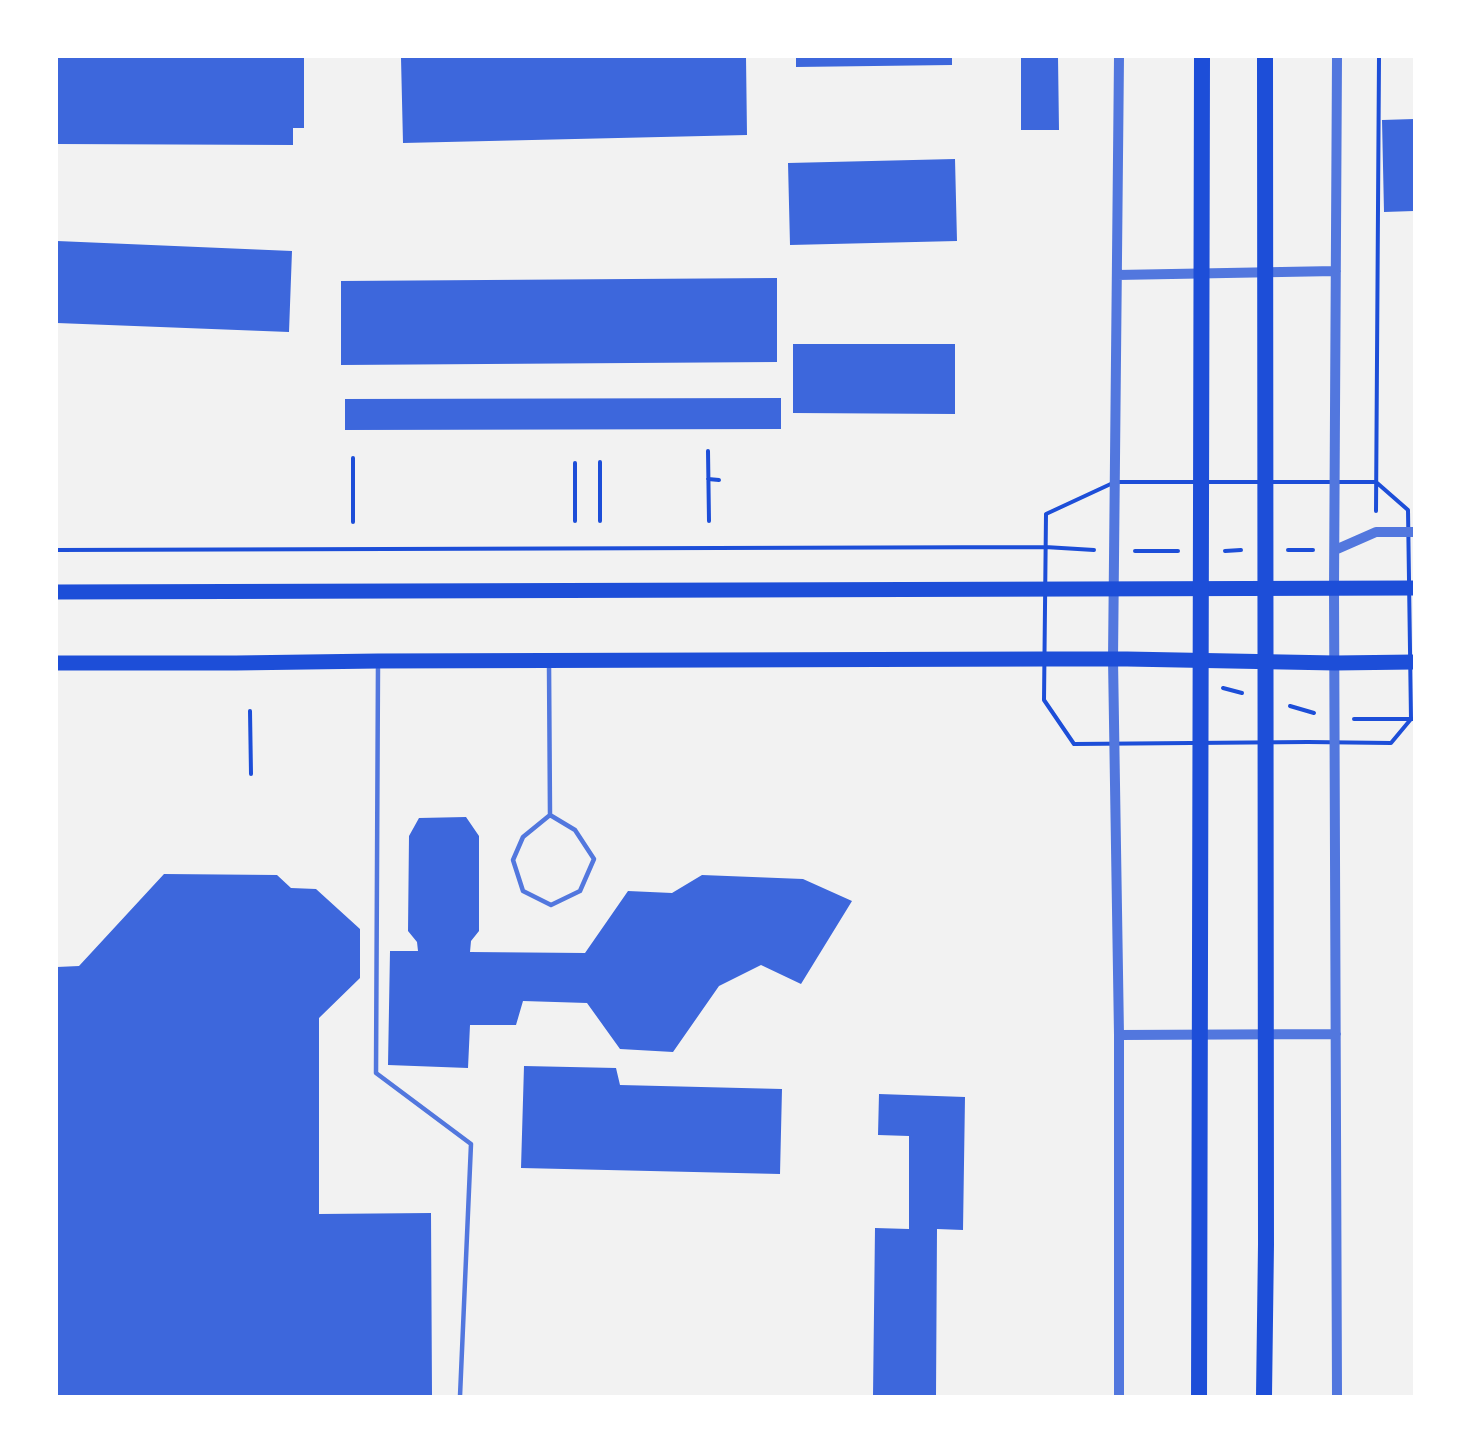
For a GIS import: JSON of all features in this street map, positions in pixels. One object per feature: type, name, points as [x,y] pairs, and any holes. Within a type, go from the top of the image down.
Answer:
[{"type":"highway","points":[[1199,1396],[1202,57]]},
{"type":"highway","points":[[1264,1396],[1266,1245],[1265,57]]},
{"type":"main road","points":[[57,592],[1414,588]]},
{"type":"main road","points":[[57,663],[1044,659],[1414,662]]},
{"type":"street","points":[[1119,57],[1113,659],[1119,1035],[1119,1396]]},
{"type":"street","points":[[1337,57],[1334,588],[1337,1396]]},
{"type":"street","points":[[1117,275],[1336,271]]},
{"type":"street","points":[[1335,550],[1376,532],[1414,532]]},
{"type":"street","points":[[1119,1035],[1336,1034]]},
{"type":"lane","points":[[378,661],[376,1073],[471,1144],[460,1396]]},
{"type":"lane","points":[[549,661],[550,815]]},
{"type":"lane","points":[[550,815],[575,831],[594,859],[580,891],[551,905],[523,891],[513,860],[523,837],[550,815]]},
{"type":"path","points":[[1376,532],[1379,57]]},
{"type":"path","points":[[708,451],[709,521]]},
{"type":"path","points":[[353,458],[353,522]]},
{"type":"path","points":[[600,462],[600,521]]},
{"type":"path","points":[[575,463],[575,521]]},
{"type":"path","points":[[708,479],[719,480]]},
{"type":"path","points":[[1114,482],[1046,514],[1044,700],[1074,744],[1391,743]]},
{"type":"path","points":[[57,550],[1046,548],[1185,551]]},
{"type":"path","points":[[1219,551],[1242,550]]},
{"type":"path","points":[[1288,550],[1335,550]]},
{"type":"path","points":[[250,711],[251,774]]},
{"type":"building","points":[[57,57],[304,57],[304,128],[293,128],[293,145],[57,144]]},
{"type":"building","points":[[746,57],[747,135],[403,143],[401,58]]},
{"type":"building","points":[[796,57],[952,57],[952,65],[796,67]]},
{"type":"building","points":[[1021,57],[1058,57],[1059,130],[1021,130]]},
{"type":"building","points":[[1414,119],[1414,211],[1384,212],[1382,120]]},
{"type":"building","points":[[955,159],[957,241],[790,245],[788,163]]},
{"type":"building","points":[[57,241],[292,251],[289,332],[57,323]]},
{"type":"building","points":[[777,278],[777,362],[341,365],[341,281]]},
{"type":"building","points":[[793,344],[955,344],[955,414],[793,413]]},
{"type":"building","points":[[781,398],[781,429],[345,430],[345,399]]},
{"type":"building","points":[[466,817],[479,836],[479,931],[471,941],[470,952],[585,953],[628,891],[672,893],[702,875],[803,879],[852,901],[801,984],[761,965],[719,986],[673,1052],[620,1049],[587,1003],[523,1001],[516,1025],[470,1025],[468,1068],[388,1065],[390,951],[418,951],[417,942],[408,931],[409,836],[419,818]]},
{"type":"building","points":[[164,874],[277,875],[291,888],[316,889],[360,929],[360,978],[319,1018],[319,1214],[431,1213],[432,1396],[57,1396],[57,967],[79,966]]},
{"type":"building","points":[[524,1066],[616,1068],[620,1085],[782,1089],[780,1174],[521,1168]]},
{"type":"building","points":[[879,1094],[965,1097],[963,1230],[937,1229],[936,1396],[873,1396],[875,1228],[909,1229],[909,1136],[878,1135]]}]
